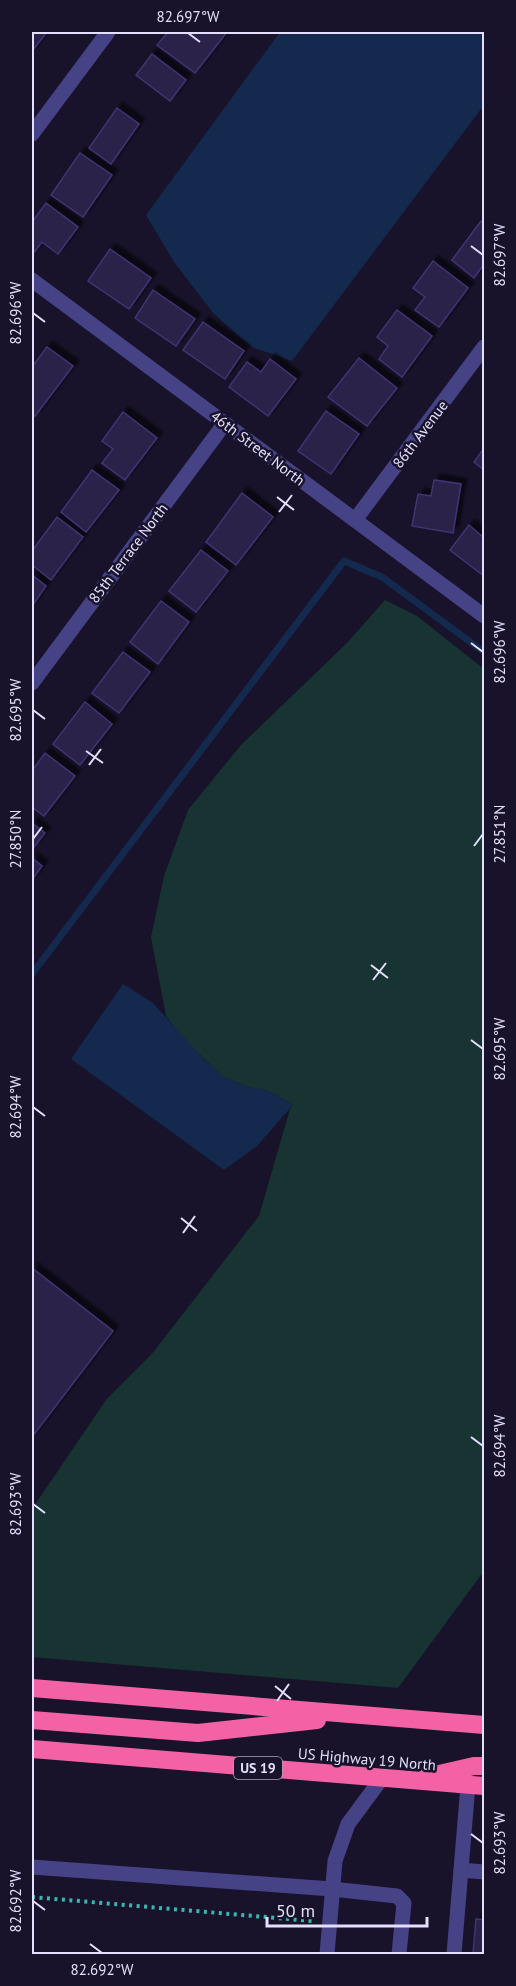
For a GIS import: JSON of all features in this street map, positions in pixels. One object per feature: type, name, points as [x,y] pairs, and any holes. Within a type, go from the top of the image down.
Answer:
[{"type":"highway","points":[[32,1688],[484,1725]]},
{"type":"highway","points":[[32,1720],[198,1733],[361,1715]]},
{"type":"highway","name":"US Highway 19 North","points":[[32,1749],[476,1786]]},
{"type":"highway","points":[[410,1780],[474,1766],[484,1766]]},
{"type":"street","points":[[32,134],[108,32]]},
{"type":"street","name":"46th Street North","points":[[32,280],[484,616]]},
{"type":"street","name":"86th Avenue","points":[[355,520],[484,347]]},
{"type":"street","name":"85th Terrace North","points":[[32,683],[225,423]]},
{"type":"street","points":[[327,1954],[335,1861],[348,1824],[382,1778]]},
{"type":"street","points":[[454,1954],[461,1870],[476,1786]]},
{"type":"street","points":[[32,1867],[332,1889],[397,1896],[404,1903],[399,1954]]},
{"type":"street","points":[[461,1870],[484,1872]]},
{"type":"path","points":[[32,1897],[316,1921]]},
{"type":"green space","points":[[385,600],[417,616],[484,669],[484,1571],[398,1688],[32,1657],[32,1509],[106,1400],[151,1355],[259,1216],[293,1105],[269,1091],[252,1088],[223,1077],[183,1038],[166,1016],[151,937],[164,876],[188,810],[241,745],[347,643]]},
{"type":"water","points":[[280,32],[484,32],[484,105],[292,361],[252,347],[214,314],[174,262],[146,215]]},
{"type":"water","points":[[123,984],[153,1003],[223,1077],[252,1088],[269,1091],[293,1105],[257,1146],[224,1170],[71,1059]]},
{"type":"building","points":[[32,32],[47,32],[32,51]]},
{"type":"building","points":[[168,32],[227,32],[195,73],[157,45]]},
{"type":"building","points":[[152,54],[186,80],[170,101],[136,75]]},
{"type":"building","points":[[117,108],[139,124],[111,164],[89,148]]},
{"type":"building","points":[[80,153],[112,175],[83,217],[51,195]]},
{"type":"building","points":[[46,203],[78,227],[58,254],[42,242],[32,255],[32,222]]},
{"type":"building","points":[[481,221],[484,224],[484,264],[474,278],[452,260]]},
{"type":"building","points":[[110,249],[151,278],[129,309],[88,281]]},
{"type":"building","points":[[433,261],[468,288],[439,327],[415,310],[425,297],[413,288]]},
{"type":"building","points":[[153,290],[195,319],[176,346],[135,318]]},
{"type":"building","points":[[397,310],[432,336],[402,377],[379,359],[388,346],[377,337]]},
{"type":"building","points":[[203,322],[244,351],[225,379],[183,350]]},
{"type":"building","points":[[47,347],[73,366],[35,416],[32,413],[32,367]]},
{"type":"building","points":[[359,358],[397,388],[367,426],[328,397]]},
{"type":"building","points":[[270,359],[296,379],[268,416],[229,387],[247,362],[261,372]]},
{"type":"building","points":[[326,411],[359,434],[331,474],[298,451]]},
{"type":"building","points":[[123,412],[157,438],[125,480],[102,463],[113,449],[102,441]]},
{"type":"building","points":[[484,448],[484,470],[474,462]]},
{"type":"building","points":[[92,470],[119,490],[86,532],[61,512]]},
{"type":"building","points":[[434,480],[461,484],[453,533],[412,526],[418,494],[431,496]]},
{"type":"building","points":[[242,493],[273,517],[236,565],[206,542]]},
{"type":"building","points":[[57,517],[83,537],[51,580],[32,565],[32,551]]},
{"type":"building","points":[[469,525],[484,538],[484,576],[450,550]]},
{"type":"building","points":[[201,550],[228,571],[196,612],[169,591]]},
{"type":"building","points":[[32,575],[46,586],[32,606]]},
{"type":"building","points":[[161,601],[189,622],[158,664],[130,642]]},
{"type":"building","points":[[123,652],[150,672],[119,713],[92,693]]},
{"type":"building","points":[[85,702],[112,724],[80,765],[53,744]]},
{"type":"building","points":[[45,753],[75,776],[44,816],[32,807],[32,771]]},
{"type":"building","points":[[32,823],[45,833],[34,847],[32,845]]},
{"type":"building","points":[[32,858],[42,866],[32,880]]},
{"type":"building","points":[[32,1268],[113,1331],[32,1437]]},
{"type":"building","points":[[476,1919],[484,1920],[484,1954],[473,1954]]},
{"type":"waterway","points":[[32,974],[344,561],[382,577],[484,652]]}]
